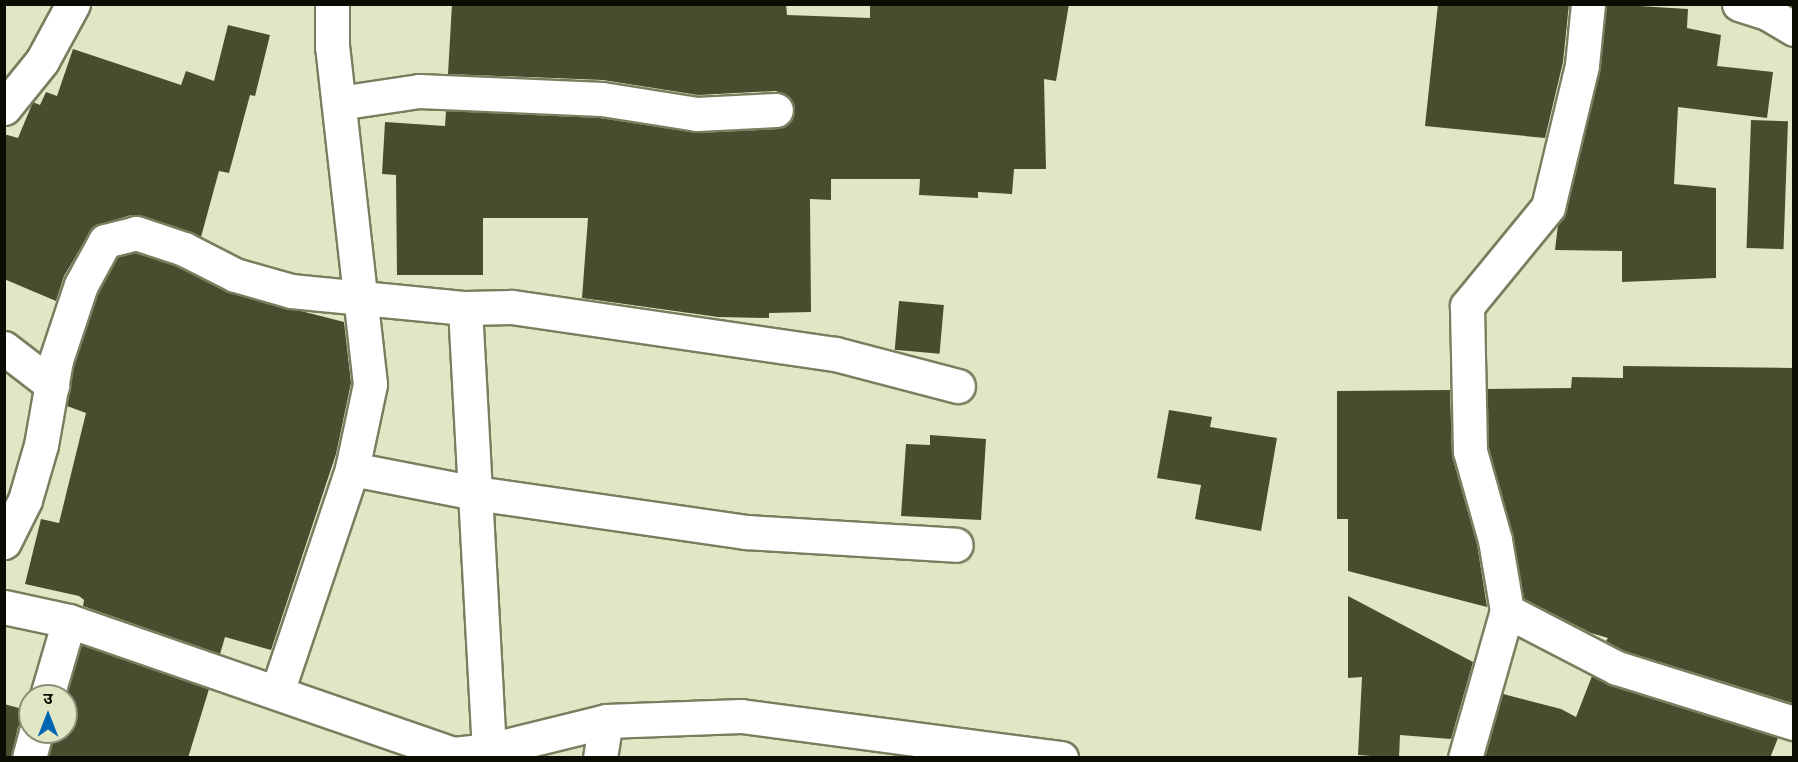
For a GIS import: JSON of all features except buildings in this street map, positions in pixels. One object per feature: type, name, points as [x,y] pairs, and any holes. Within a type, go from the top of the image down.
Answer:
[{"type":"street","points":[[4,108],[42,61],[73,4]]},
{"type":"street","points":[[277,692],[352,469],[370,384],[363,299],[332,47],[332,4]]},
{"type":"street","points":[[1465,758],[1506,611],[1496,540],[1470,451],[1467,306],[1548,207],[1582,65],[1588,4]]},
{"type":"street","points":[[1739,4],[1770,14],[1794,29]]},
{"type":"street","points":[[339,103],[419,91],[602,99],[697,114],[776,110]]},
{"type":"street","points":[[4,542],[25,500],[52,385],[81,285],[105,241],[136,233],[184,249],[235,275],[280,288],[363,299],[465,308],[512,307],[835,354],[958,386]]},
{"type":"street","points":[[465,308],[489,750]]},
{"type":"street","points":[[4,348],[52,385]]},
{"type":"street","points":[[352,469],[475,493],[746,532],[956,545]]},
{"type":"street","points":[[4,607],[69,621],[277,692],[412,749],[453,754],[489,750],[606,721],[741,716],[1061,758]]},
{"type":"street","points":[[1506,611],[1617,668],[1794,723]]},
{"type":"street","points":[[51,684],[69,621]]},
{"type":"street","points":[[600,758],[606,721]]}]
